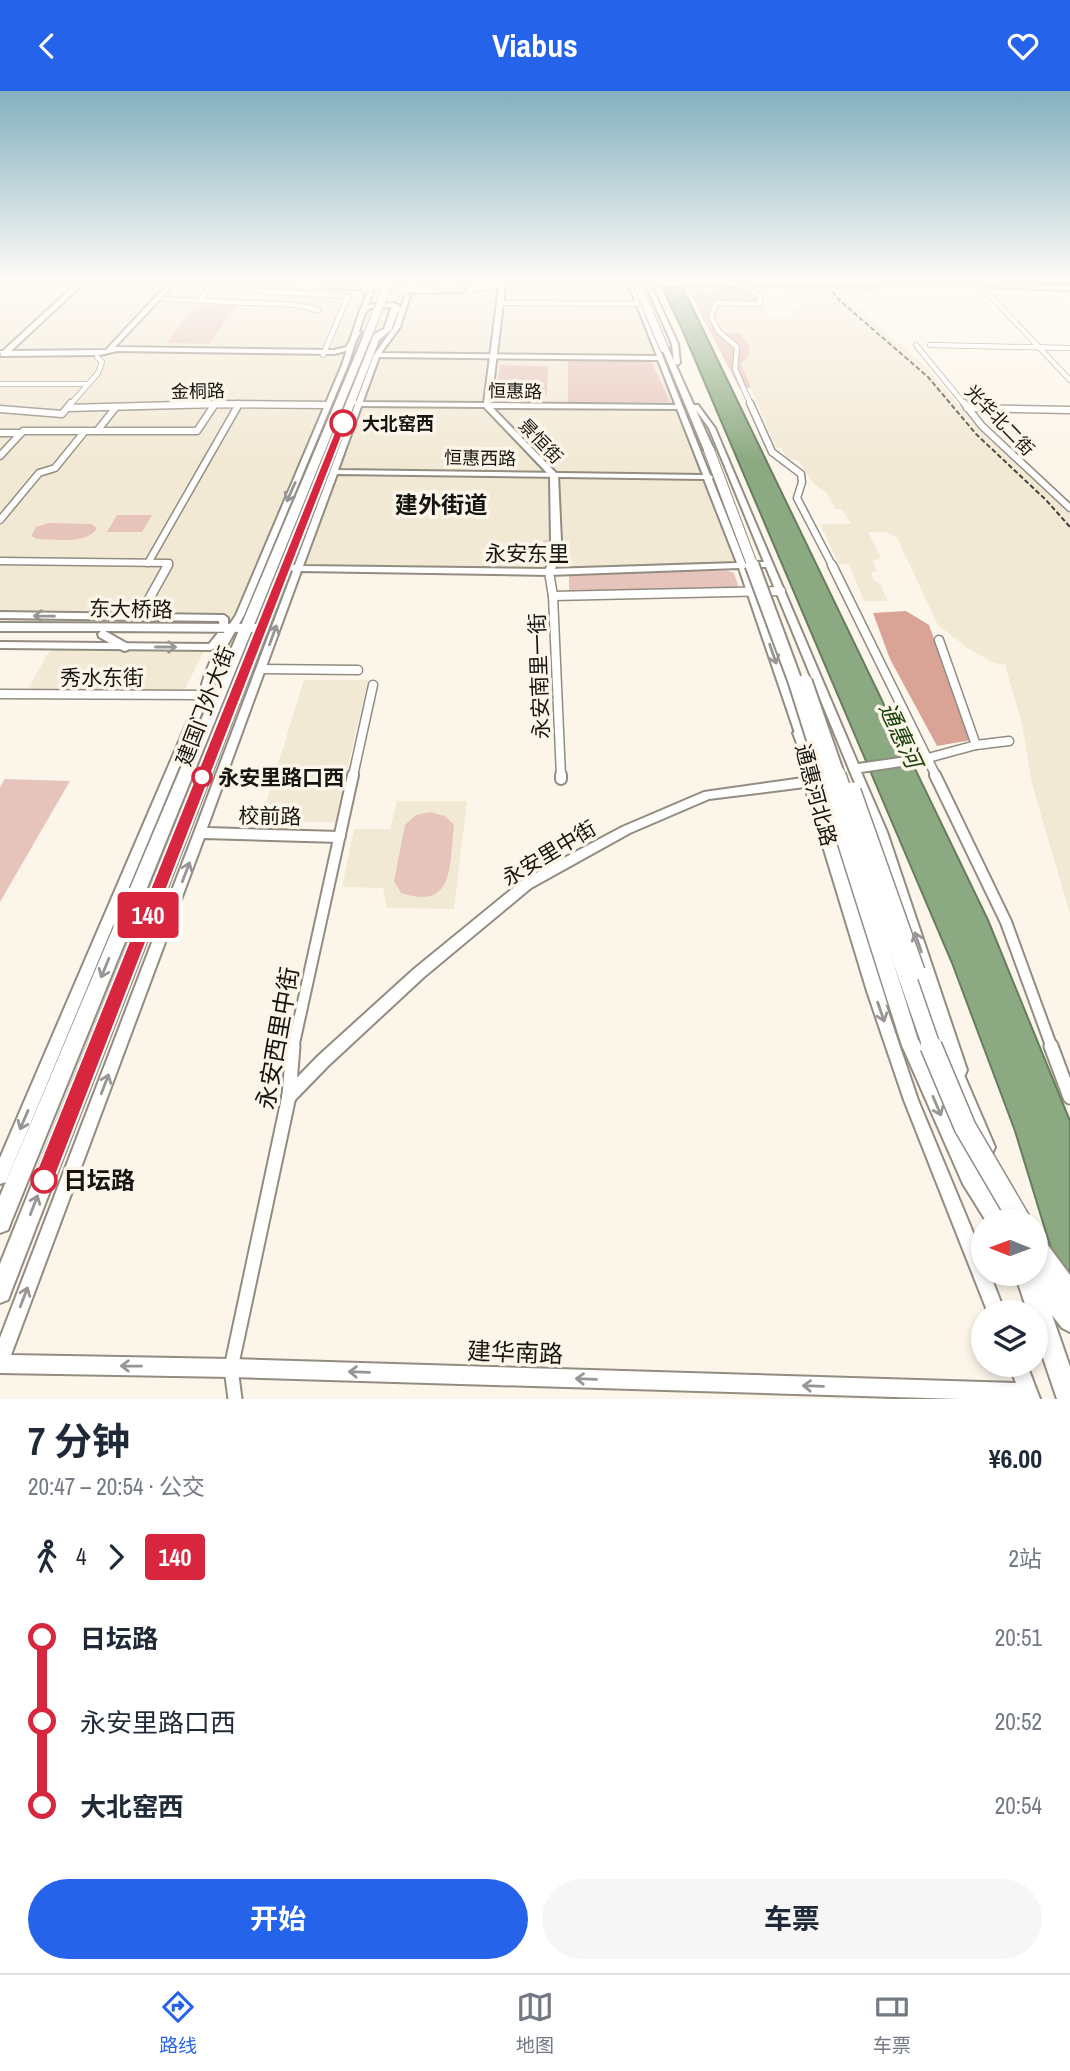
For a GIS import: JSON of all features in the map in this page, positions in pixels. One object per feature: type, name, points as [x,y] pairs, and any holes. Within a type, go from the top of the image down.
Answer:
[{"type":"highway","points":[[354,366],[356,340]]},
{"type":"highway","name":"建国门外大街","points":[[0,1291],[239,631],[291,568],[334,445],[354,366],[371,340]]},
{"type":"highway","name":"建国门外大街","points":[[0,1222],[137,891],[239,631],[343,406],[374,354],[374,340]]},
{"type":"highway","points":[[374,354],[386,340]]},
{"type":"highway","points":[[655,340],[674,363]]},
{"type":"highway","name":"通惠河北路","points":[[663,340],[674,363],[687,409],[711,448],[803,677],[865,820],[937,1034],[977,1123],[1005,1209]]},
{"type":"highway","name":"通惠河北路","points":[[665,340],[667,347]]},
{"type":"highway","points":[[334,445],[351,426]]},
{"type":"highway","name":"通惠河北路","points":[[711,448],[795,681],[910,1043]]},
{"type":"highway","points":[[305,460],[310,476]]},
{"type":"highway","points":[[803,677],[938,1066],[965,1126],[1013,1209]]},
{"type":"highway","points":[[800,733],[815,768],[873,961],[970,1177],[990,1209]]},
{"type":"highway","points":[[1048,1264],[1070,1293]]},
{"type":"highway","points":[[1030,1286],[1069,1399]]},
{"type":"highway","points":[[1043,1286],[1070,1320]]},
{"type":"main road","points":[[1,355],[16,340]]},
{"type":"main road","points":[[1,355],[18,340]]},
{"type":"main road","points":[[98,355],[111,349],[119,340]]},
{"type":"main road","points":[[115,350],[124,340]]},
{"type":"main road","points":[[323,353],[348,349],[354,340]]},
{"type":"main road","points":[[485,409],[492,340]]},
{"type":"main road","points":[[490,357],[493,340]]},
{"type":"main road","points":[[1,355],[98,355],[115,350],[349,355]]},
{"type":"main road","points":[[372,410],[377,406],[419,405]]},
{"type":"main road","name":"恒惠路","points":[[343,406],[419,405],[636,413],[687,409]]},
{"type":"main road","name":"恒惠路","points":[[343,406],[372,410],[687,409]]},
{"type":"main road","points":[[636,413],[666,411],[662,408]]},
{"type":"main road","name":"景恒街","points":[[485,409],[550,475],[552,540]]},
{"type":"main road","points":[[549,572],[551,559]]},
{"type":"main road","name":"东大桥路","points":[[0,627],[239,631]]},
{"type":"main road","name":"东大桥路","points":[[0,634],[239,631]]},
{"type":"main road","points":[[103,634],[124,647]]},
{"type":"street","points":[[323,353],[329,340]]},
{"type":"street","name":"建国门外大街","points":[[0,1176],[141,847],[204,695],[208,677],[239,631],[240,615],[305,460],[343,406],[349,355],[355,340]]},
{"type":"street","name":"通惠河北路","points":[[654,340],[659,358],[687,409],[691,436],[752,591],[800,733],[809,782],[911,1100],[992,1300]]},
{"type":"street","name":"通惠河北路","points":[[674,340],[674,363]]},
{"type":"street","points":[[734,340],[739,351],[734,363],[735,369],[772,452],[801,474],[797,498],[928,758],[1006,922],[1070,1097]]},
{"type":"street","points":[[1032,340],[1070,380]]},
{"type":"street","name":"光华北二街","points":[[916,345],[1000,445],[1066,500],[1070,508]]},
{"type":"street","points":[[930,345],[1070,348]]},
{"type":"street","points":[[374,354],[659,358]]},
{"type":"street","points":[[68,408],[102,366],[98,355]]},
{"type":"street","points":[[0,384],[89,384]]},
{"type":"street","points":[[0,433],[197,431],[215,404]]},
{"type":"street","name":"金桐路","points":[[0,409],[33,409],[37,414],[62,414],[68,408],[215,404],[343,406]]},
{"type":"street","points":[[148,563],[239,404]]},
{"type":"street","name":"建国门外大街","points":[[0,1363],[261,669],[291,568],[334,472],[351,426],[343,406]]},
{"type":"street","points":[[97,431],[116,407]]},
{"type":"street","points":[[967,408],[1070,409]]},
{"type":"street","name":"通惠河北路","points":[[687,409],[712,428],[841,731],[881,832],[977,1123]]},
{"type":"street","points":[[0,456],[37,414]]},
{"type":"street","points":[[0,520],[39,473],[55,468],[85,431]]},
{"type":"street","name":"恒惠西路","points":[[334,472],[709,477]]},
{"type":"street","points":[[0,561],[169,563],[139,617]]},
{"type":"street","name":"永安东里","points":[[291,568],[549,572],[770,564]]},
{"type":"street","name":"永安南里一街","points":[[549,572],[553,596],[561,779]]},
{"type":"street","points":[[553,596],[780,591]]},
{"type":"street","points":[[0,615],[224,618],[239,631],[211,647],[0,645]]},
{"type":"street","points":[[939,640],[976,745]]},
{"type":"street","points":[[261,669],[358,670]]},
{"type":"street","name":"永安西里中街","points":[[235,1399],[231,1368],[289,1097],[290,1061],[373,685]]},
{"type":"street","name":"秀水东街","points":[[0,694],[204,695]]},
{"type":"street","points":[[800,733],[841,731]]},
{"type":"street","points":[[856,768],[928,758],[976,745],[1009,741]]},
{"type":"street","name":"永安里中街","points":[[289,1097],[323,1061],[419,974],[527,884],[626,830],[708,795],[809,782]]},
{"type":"street","name":"校前路","points":[[200,833],[338,837]]},
{"type":"street","points":[[137,891],[141,847]]},
{"type":"street","name":"建华南路","points":[[0,1363],[231,1368],[1030,1396]]},
{"type":"street","points":[[1023,1377],[1030,1396]]},
{"type":"shaded area","points":[[0,340],[660,340],[753,563],[549,572],[285,568],[256,632],[0,632]]},
{"type":"shaded area","points":[[168,340],[212,340],[209,344],[166,343]]},
{"type":"shaded area","points":[[687,340],[708,340],[988,920],[1070,1121],[1070,1311],[1048,1239],[1048,1209],[1039,1209],[1015,1131],[952,963]]},
{"type":"shaded area","points":[[714,340],[745,340],[749,346],[749,355],[741,364],[751,388],[739,388]]},
{"type":"shaded area","points":[[727,340],[895,340],[927,368],[981,432],[1070,514],[1070,914],[1032,784],[1022,724],[1005,665],[994,663],[967,648],[938,625],[897,538],[886,532],[868,532],[881,558],[873,561],[877,571],[871,573],[888,601],[864,601],[849,564],[839,564],[820,524],[851,524],[842,509],[835,509],[827,494],[813,483],[798,460],[786,460],[782,448],[776,448],[741,364]]},
{"type":"shaded area","points":[[568,359],[645,360],[652,363],[670,402],[568,403]]},
{"type":"shaded area","points":[[500,365],[548,366],[547,395],[496,396]]},
{"type":"shaded area","points":[[463,450],[510,451],[516,455],[516,461],[503,466],[484,467],[451,462],[453,454]]},
{"type":"shaded area","points":[[117,515],[152,515],[142,532],[107,532]]},
{"type":"shaded area","points":[[49,523],[91,524],[97,528],[86,537],[78,539],[37,539],[31,536],[36,527]]},
{"type":"shaded area","points":[[569,572],[734,573],[739,588],[569,593]]},
{"type":"shaded area","points":[[906,611],[929,625],[971,740],[937,746],[890,659],[873,613]]},
{"type":"shaded area","points":[[50,650],[204,651],[184,691],[27,690]]},
{"type":"shaded area","points":[[304,680],[368,680],[335,822],[260,822]]},
{"type":"shaded area","points":[[5,779],[70,781],[0,902],[0,787]]},
{"type":"shaded area","points":[[397,801],[467,801],[454,909],[387,908],[383,888],[342,887],[354,829],[390,829]]},
{"type":"shaded area","points":[[430,812],[445,816],[454,825],[450,868],[446,880],[441,890],[432,895],[419,897],[401,893],[394,881],[405,825],[416,815]]},
{"type":"tunnel","points":[[547,559],[548,540]]},
{"type":"railway","points":[[885,340],[928,377],[976,434],[1046,500],[1070,527]]},
{"type":"bus line","name":"140","points":[[44,1180],[343,423]]},
{"type":"place","name":"大北窑西","points":[[343,423]]},
{"type":"place","name":"永安里路口西","points":[[202,777]]},
{"type":"place","name":"日坛路","points":[[44,1180]]},
{"type":"district","name":"建外街道","points":[[441,504]]},
{"type":"water label","name":"通惠河","points":[[901,735]]}]
